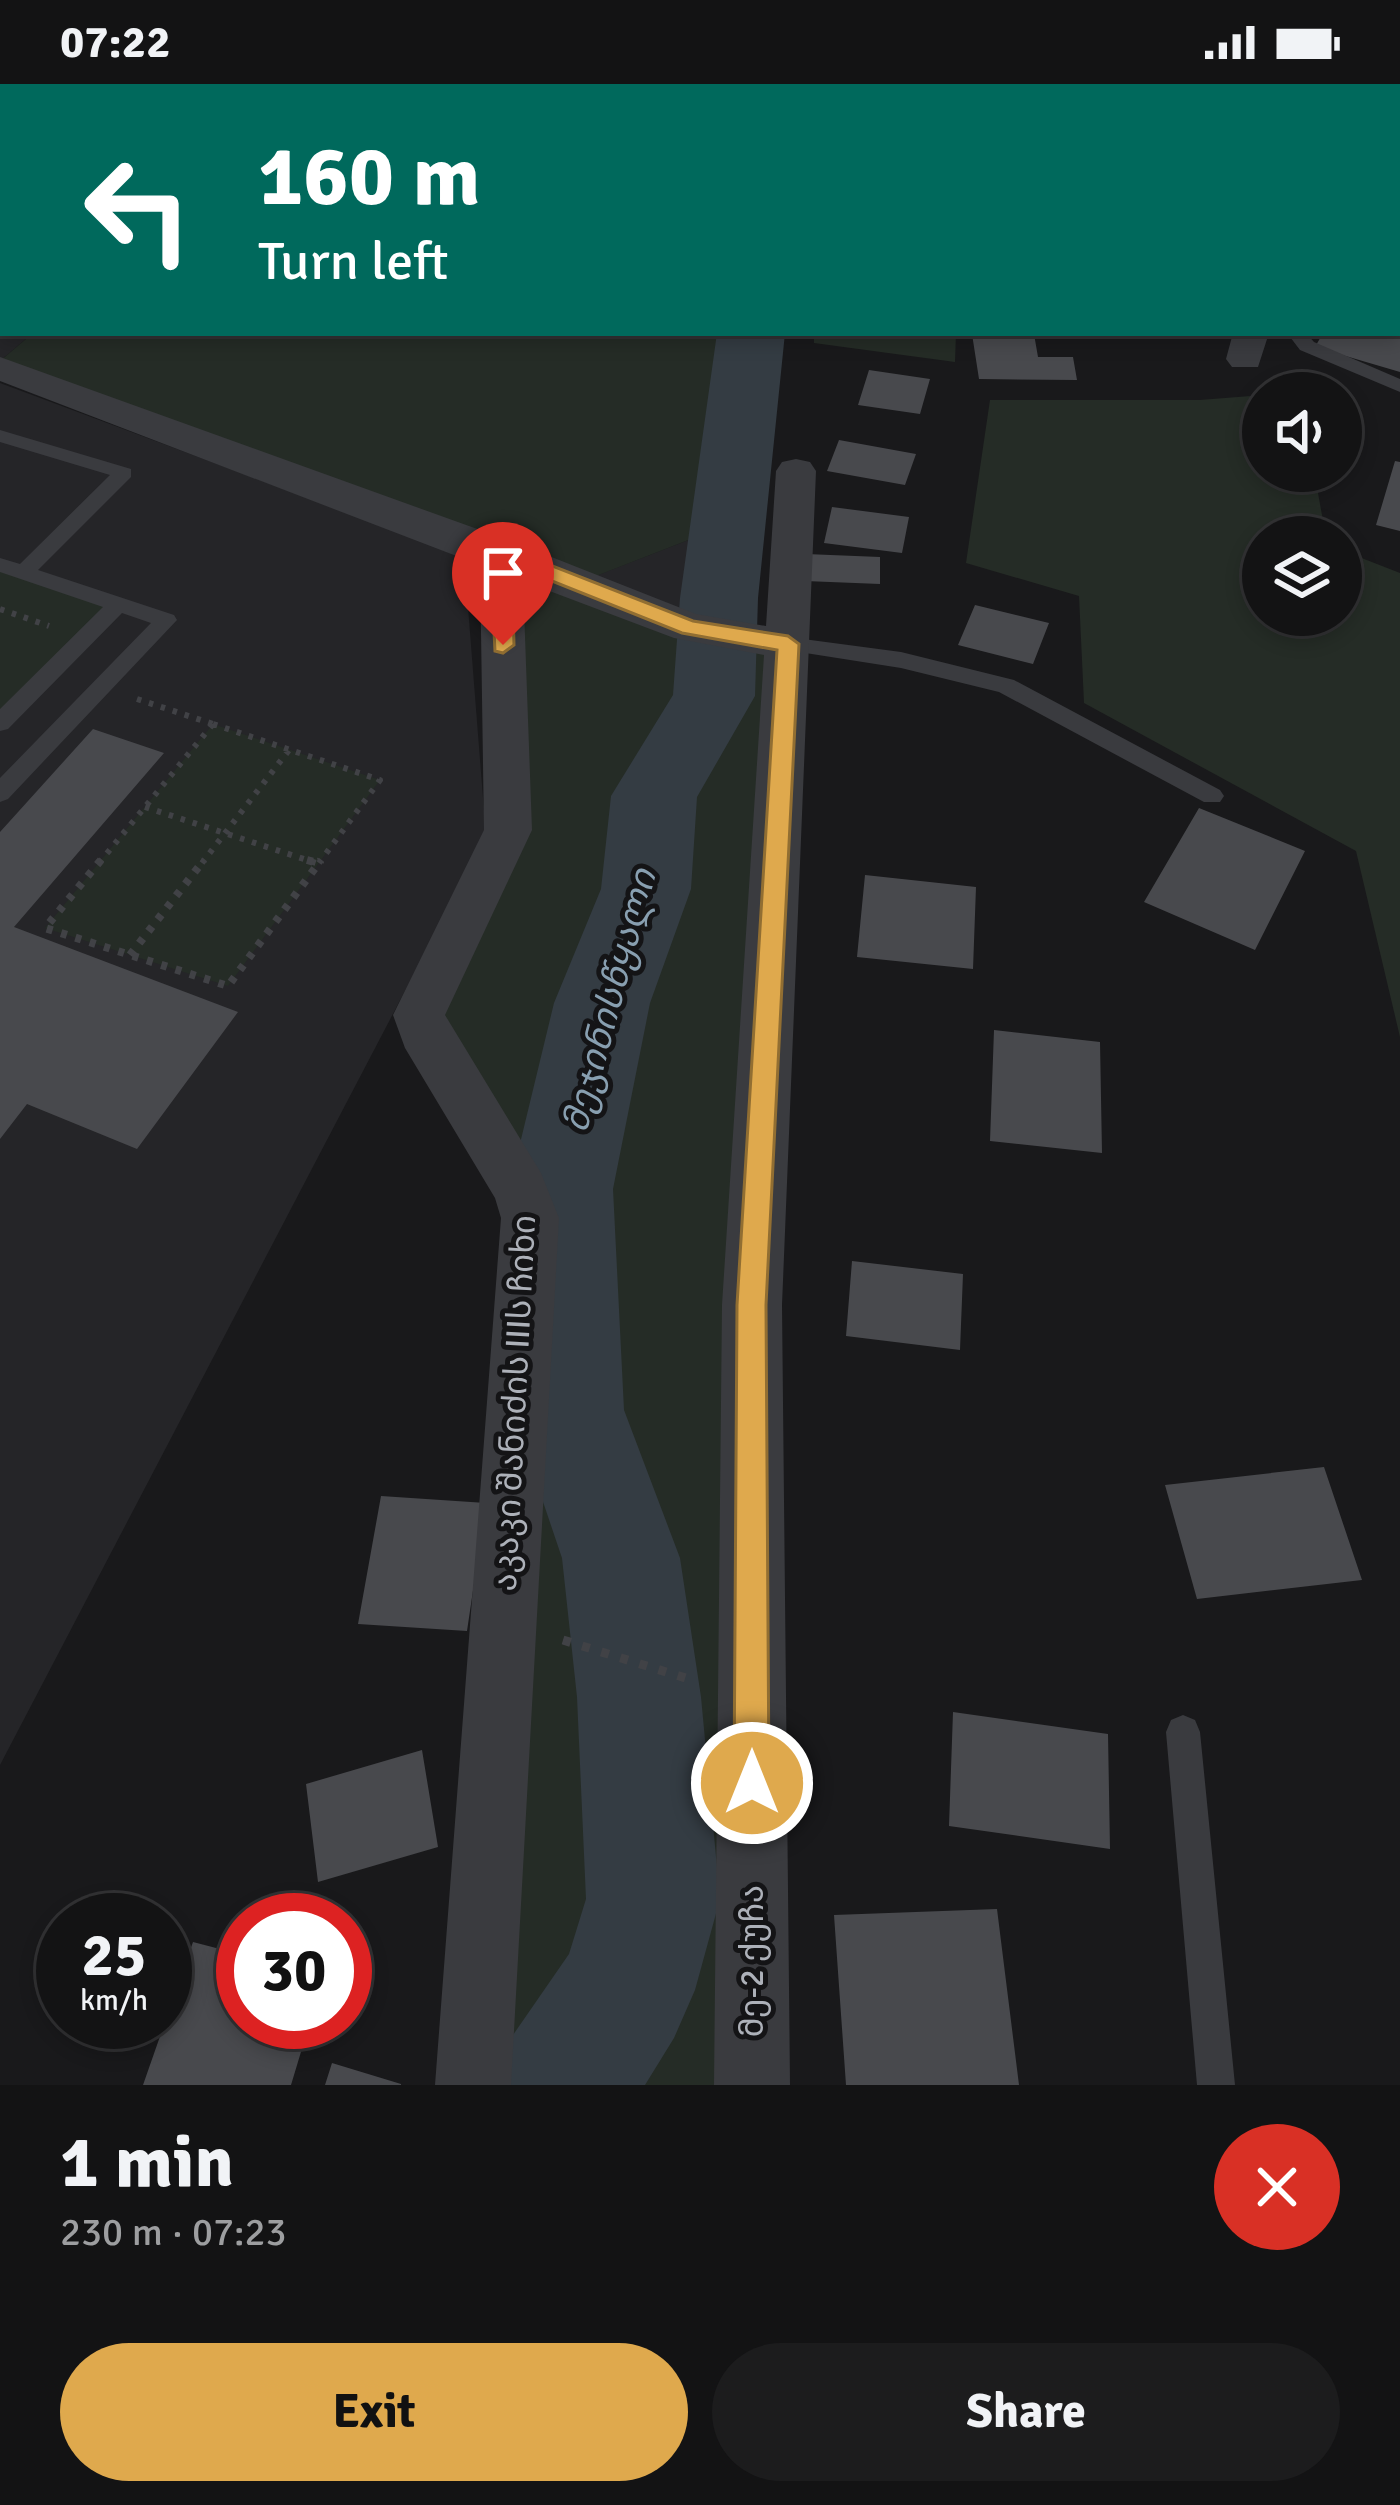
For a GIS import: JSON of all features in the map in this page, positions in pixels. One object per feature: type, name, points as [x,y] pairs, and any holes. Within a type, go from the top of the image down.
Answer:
[{"type":"street","points":[[0,368],[501,553],[689,628],[778,642]]},
{"type":"street","name":"მე-2 ქუჩა","points":[[752,2085],[752,1305],[778,642],[796,471]]},
{"type":"street","name":"აკაკი შანიძის IIIს ჩიხი","points":[[473,2085],[530,1212],[424,1033],[419,1015],[508,830],[501,553]]},
{"type":"lane","points":[[1299,336],[1307,346],[1400,386]]},
{"type":"lane","points":[[0,436],[124,473],[24,572]]},
{"type":"lane","points":[[0,565],[166,620],[0,793]]},
{"type":"lane","points":[[0,723],[118,603]]},
{"type":"lane","points":[[778,642],[901,660],[1006,686],[1212,796]]},
{"type":"lane","points":[[1183,1732],[1216,2085]]},
{"type":"path","points":[[101,687],[213,724],[380,780],[228,986],[46,928],[213,724]]},
{"type":"path","points":[[130,955],[289,750]]},
{"type":"path","points":[[145,807],[318,863]]},
{"type":"path","points":[[583,1646],[678,1676]]},
{"type":"shaded area","points":[[0,336],[29,336],[0,361]]},
{"type":"shaded area","points":[[29,336],[751,336],[727,525],[578,583],[767,639],[752,2085],[473,2085],[530,1218],[424,1033],[508,830],[501,553],[0,361]]},
{"type":"shaded area","points":[[814,336],[956,336],[955,362],[814,343]]},
{"type":"shaded area","points":[[0,383],[464,556],[486,836],[0,1765]]},
{"type":"shaded area","points":[[1242,397],[1242,492],[1318,492],[1322,516],[1242,516],[1242,636],[1362,636],[1362,558],[1400,573],[1400,1037],[1356,851],[1084,703],[1079,596],[966,563],[990,400]]},
{"type":"shaded area","points":[[727,525],[719,598],[689,628],[577,583]]},
{"type":"shaded area","points":[[0,565],[119,603],[0,723]]},
{"type":"shaded area","points":[[213,724],[380,780],[228,986],[45,928]]},
{"type":"building","points":[[972,336],[1034,336],[1038,357],[1073,357],[1077,380],[979,379]]},
{"type":"building","points":[[1321,336],[1400,336],[1400,372],[1315,347]]},
{"type":"building","points":[[869,370],[930,379],[920,414],[858,405]]},
{"type":"building","points":[[839,440],[916,454],[905,485],[827,471]]},
{"type":"building","points":[[1395,461],[1400,462],[1400,531],[1376,525]]},
{"type":"building","points":[[832,507],[909,517],[902,553],[824,543]]},
{"type":"building","points":[[806,554],[880,557],[880,584],[805,581]]},
{"type":"building","points":[[975,605],[1049,623],[1033,664],[958,645]]},
{"type":"building","points":[[93,729],[164,753],[14,927],[238,1012],[137,1149],[27,1104],[0,1139],[0,832]]},
{"type":"building","points":[[1199,808],[1305,851],[1255,950],[1144,902]]},
{"type":"building","points":[[865,875],[976,887],[973,969],[857,957]]},
{"type":"building","points":[[994,1030],[1100,1042],[1102,1153],[990,1141]]},
{"type":"building","points":[[852,1261],[963,1274],[960,1350],[846,1336]]},
{"type":"building","points":[[1324,1467],[1362,1580],[1197,1599],[1165,1485]]},
{"type":"building","points":[[381,1496],[486,1503],[467,1631],[358,1624]]},
{"type":"building","points":[[953,1712],[1108,1734],[1110,1849],[949,1826]]},
{"type":"building","points":[[422,1750],[438,1847],[318,1882],[306,1784]]},
{"type":"building","points":[[997,1909],[1019,2085],[846,2085],[834,1915]]},
{"type":"building","points":[[192,1945],[216,1948],[216,2049],[302,2049],[291,2085],[143,2085],[156,2049],[192,2049]]},
{"type":"building","points":[[332,2063],[401,2084],[401,2085],[325,2085]]},
{"type":"waterway","name":"მეჯინისწყალი","points":[[563,2085],[626,1990],[653,1899],[639,1697],[621,1558],[568,1410],[561,1189],[602,1003],[646,889],[654,796],[714,696],[719,598],[751,336]]},
{"type":"route","points":[[503,645],[501,553],[689,628],[788,644],[752,1305],[752,1783]]}]
